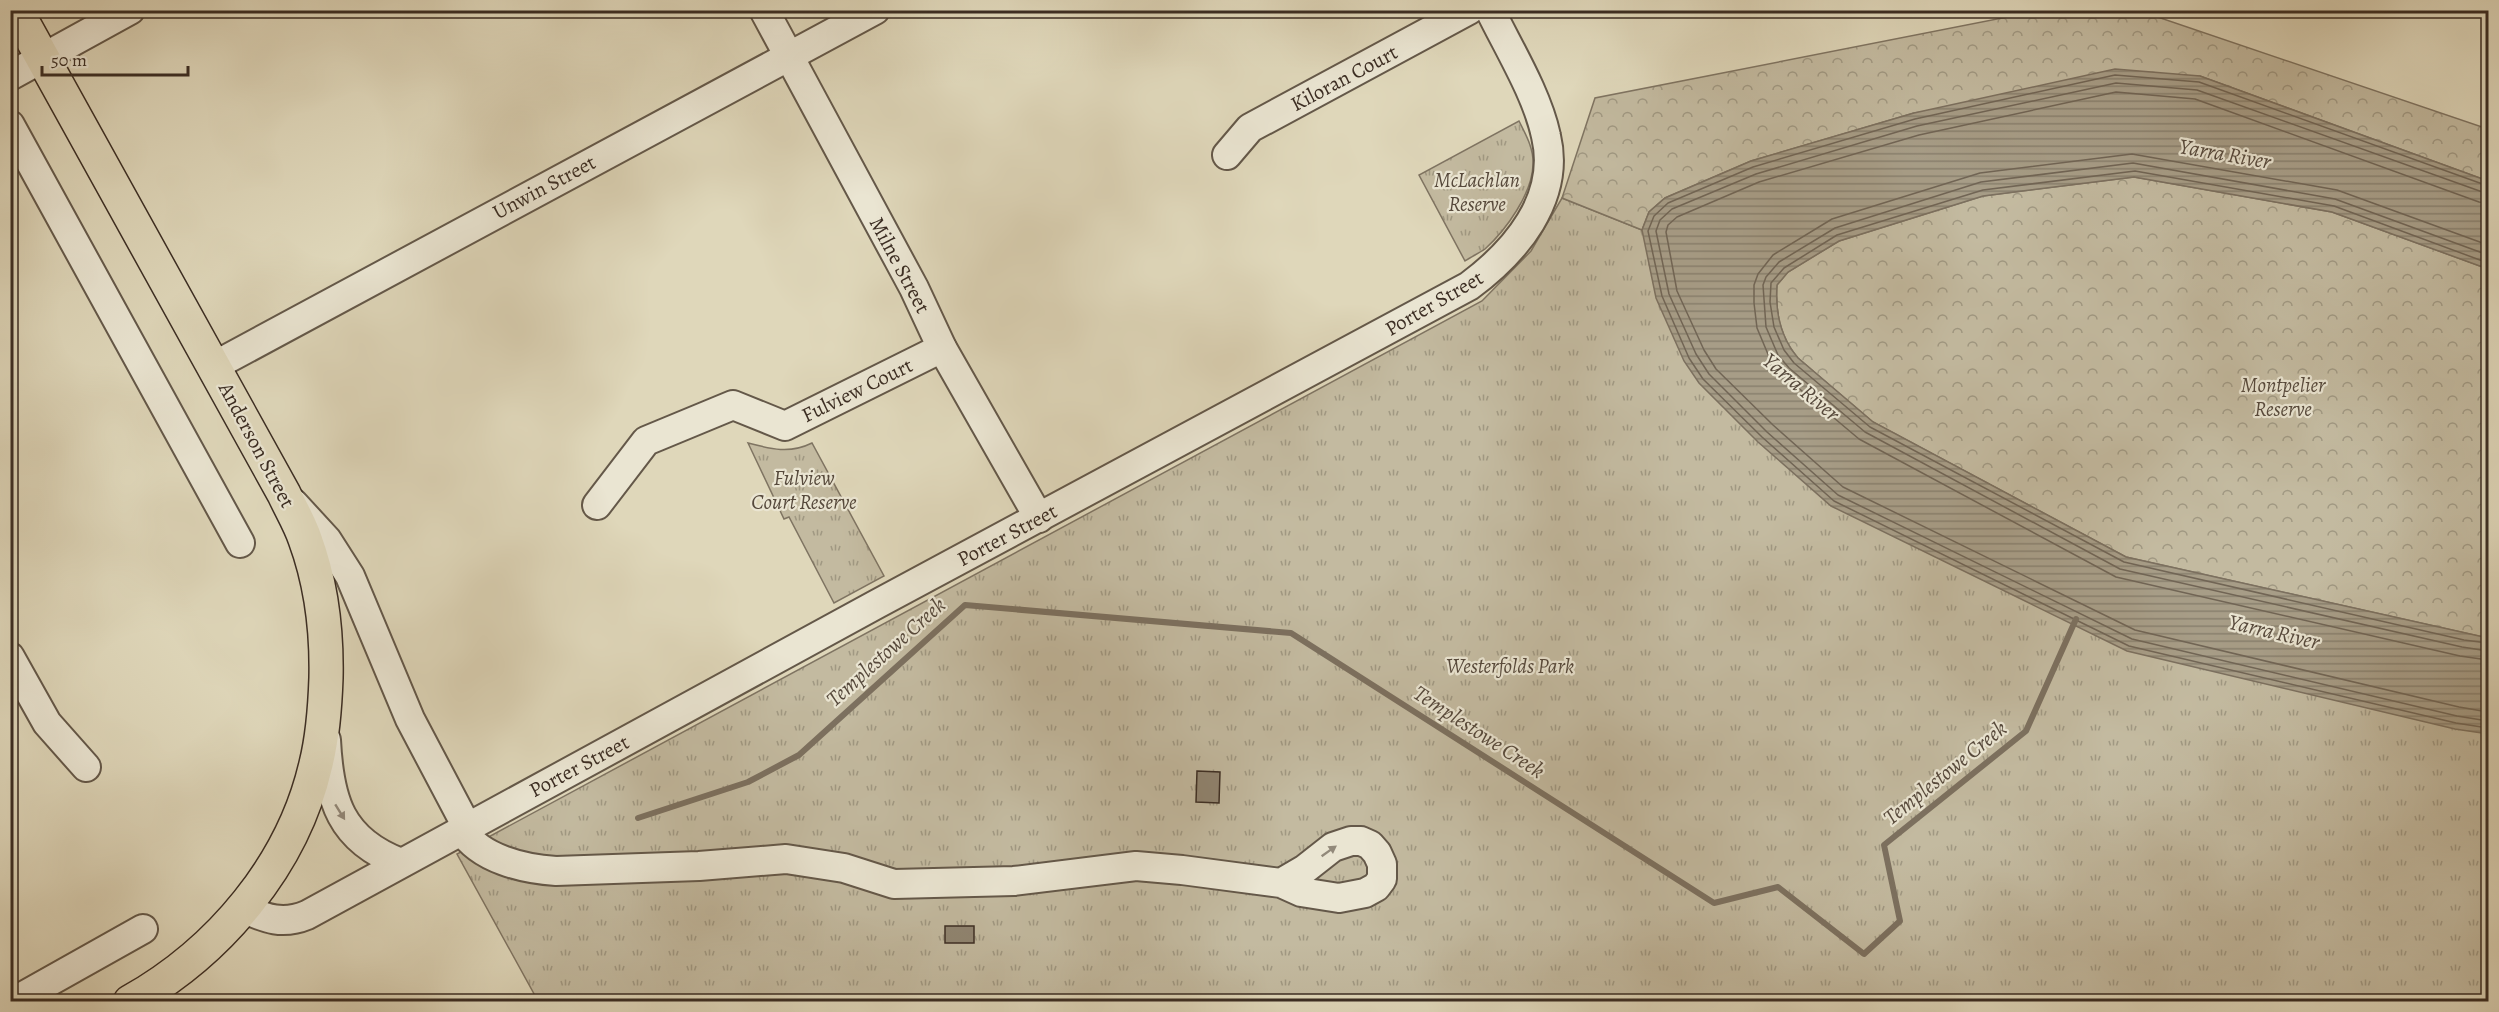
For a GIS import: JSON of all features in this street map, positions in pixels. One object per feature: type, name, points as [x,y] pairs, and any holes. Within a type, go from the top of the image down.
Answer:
[{"type":"main road","name":"Anderson Street","points":[[16,10],[284,494],[305,538],[320,593],[327,654],[324,714],[316,767],[296,821],[268,874],[243,908]]},
{"type":"main road","points":[[132,999],[199,952],[243,908]]},
{"type":"street","points":[[10,76],[130,10]]},
{"type":"street","name":"Milne Street","points":[[764,10],[914,288],[942,348],[1039,518]]},
{"type":"street","name":"Unwin Street","points":[[214,366],[875,10]]},
{"type":"street","name":"Kiloran Court","points":[[1227,155],[1250,128],[1469,10]]},
{"type":"street","name":"Porter Street","points":[[243,908],[267,919],[281,922],[296,919],[317,910],[464,828],[1469,286],[1498,263],[1516,244],[1537,209],[1545,186],[1548,162],[1547,137],[1538,109],[1490,10]]},
{"type":"street","points":[[10,125],[240,543]]},
{"type":"street","name":"Fulview Court","points":[[597,505],[646,441],[733,405],[785,426],[942,348]]},
{"type":"street","points":[[284,494],[322,534],[350,576],[410,719],[464,828],[475,846],[496,856],[526,867],[544,870],[699,866],[786,859],[844,868],[894,884],[1014,881],[1136,866],[1281,883]]},
{"type":"street","points":[[10,657],[47,723],[86,767]]},
{"type":"street","points":[[324,714],[327,764],[335,804],[348,824],[368,847],[401,864]]},
{"type":"street","points":[[13,1002],[143,929]]},
{"type":"green space","points":[[2038,11],[2140,11],[2488,129],[2488,181],[2200,76],[1914,113],[1751,161],[1665,198],[1649,212],[1642,230],[1562,198],[1595,98]]},
{"type":"green space","name":"McLachlan Reserve","points":[[1519,121],[1532,153],[1532,176],[1528,188],[1516,211],[1501,232],[1485,249],[1465,261],[1419,175]]},
{"type":"green space","name":"Montpelier Reserve","points":[[2134,177],[2332,212],[2488,269],[2488,638],[2126,557],[1873,422],[1798,358],[1787,342],[1778,315],[1777,285],[1788,272],[1839,241],[1983,196]]},
{"type":"green space","name":"Westerfolds Park","points":[[1562,198],[1642,230],[1643,233],[2488,730],[2488,1001],[538,1001],[457,854],[1482,301],[1531,251]]},
{"type":"green space","name":"Fulview Court Reserve","points":[[748,443],[773,449],[788,449],[812,443],[884,576],[834,603],[789,517],[784,519]]},
{"type":"water","name":"Yarra River","points":[[2115,69],[2200,76],[2488,181],[2488,269],[2332,212],[2134,177],[1983,196],[1839,241],[1788,272],[1777,285],[1778,315],[1787,342],[1798,358],[1873,422],[2126,557],[2488,638],[2488,734],[2455,729],[2127,651],[1831,506],[1758,442],[1699,383],[1684,361],[1656,298],[1642,230],[1649,212],[1665,198],[1751,161],[1914,113]]},
{"type":"building","points":[[1197,771],[1220,772],[1219,803],[1196,802]]},
{"type":"building","points":[[945,926],[974,926],[974,943],[945,943]]},
{"type":"waterway","name":"Templestowe Creek","points":[[638,818],[748,782],[799,755],[965,605],[1291,633],[1714,903],[1778,887],[1864,954],[1900,921],[1884,845],[2026,731],[2076,619]]}]
